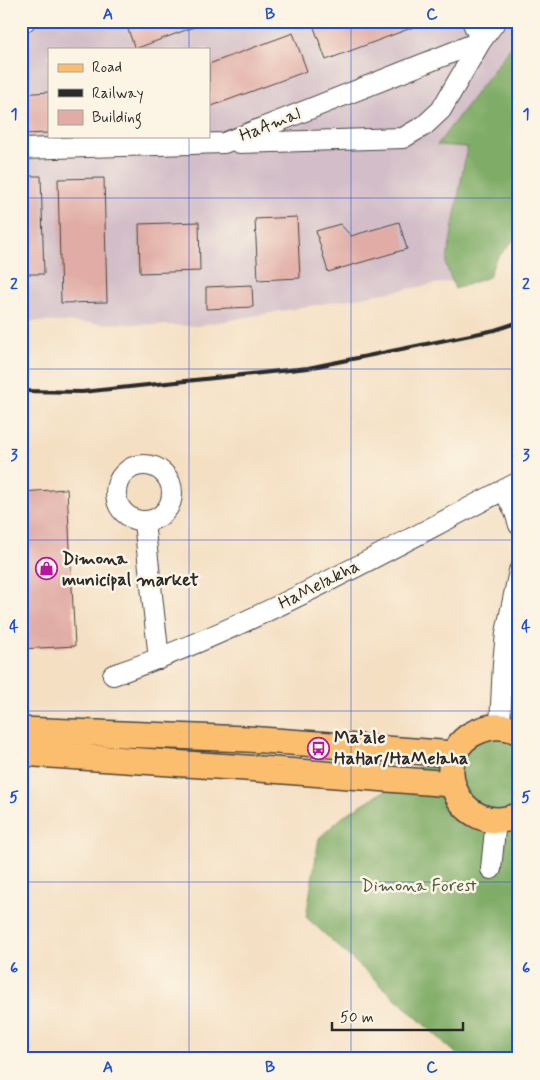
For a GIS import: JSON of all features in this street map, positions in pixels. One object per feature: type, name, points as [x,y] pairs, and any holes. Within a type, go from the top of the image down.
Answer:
[{"type":"main road","points":[[507,817],[478,816],[463,805],[456,795],[452,784],[452,764],[461,744],[478,730],[489,727],[510,729]]},
{"type":"main road","points":[[21,730],[247,739],[455,754]]},
{"type":"main road","points":[[21,753],[452,784]]},
{"type":"street","points":[[21,22],[25,21]]},
{"type":"street","points":[[224,143],[403,138],[425,125],[441,110],[481,40],[472,21]]},
{"type":"street","name":"HaAmal","points":[[21,149],[224,143],[481,40],[496,21]]},
{"type":"street","points":[[511,486],[519,525]]},
{"type":"street","name":"HaMelakha","points":[[113,675],[159,659],[277,607],[511,486]]},
{"type":"street","points":[[144,522],[159,659]]},
{"type":"street","points":[[510,729],[503,663],[506,633],[518,577]]},
{"type":"street","points":[[490,869],[507,817]]},
{"type":"shaded area","points":[[21,21],[519,21],[519,179],[470,278],[196,326],[21,321]]},
{"type":"green space","points":[[519,36],[519,234],[495,261],[489,277],[455,289],[446,265],[467,147],[437,145]]},
{"type":"green space","name":"Dimona Forest","points":[[519,725],[519,1059],[462,1059],[306,917],[319,838],[346,814],[396,784],[431,759]]},
{"type":"building","points":[[125,21],[210,21],[138,48],[135,48]]},
{"type":"building","points":[[417,21],[419,25],[326,60],[312,22]]},
{"type":"building","points":[[293,33],[307,71],[210,107],[210,64]]},
{"type":"building","points":[[48,92],[48,133],[23,134],[21,94]]},
{"type":"building","points":[[21,176],[41,176],[44,274],[21,274]]},
{"type":"building","points":[[104,178],[107,302],[61,303],[58,179]]},
{"type":"building","points":[[297,217],[300,278],[258,280],[255,219]]},
{"type":"building","points":[[199,222],[200,271],[140,273],[139,224]]},
{"type":"building","points":[[399,222],[407,249],[328,272],[316,231],[340,224],[351,236]]},
{"type":"building","points":[[252,285],[253,307],[206,309],[206,287]]},
{"type":"building","name":"Dimona municipal market","points":[[67,489],[75,646],[21,649],[21,492]]},
{"type":"railway","points":[[21,391],[82,392],[308,368],[495,330],[519,322]]},
{"type":"place","name":"Dimona municipal market","points":[[46,569]]},
{"type":"place","name":"Ma’ale HaHar/HaMelaha","points":[[318,748]]}]
